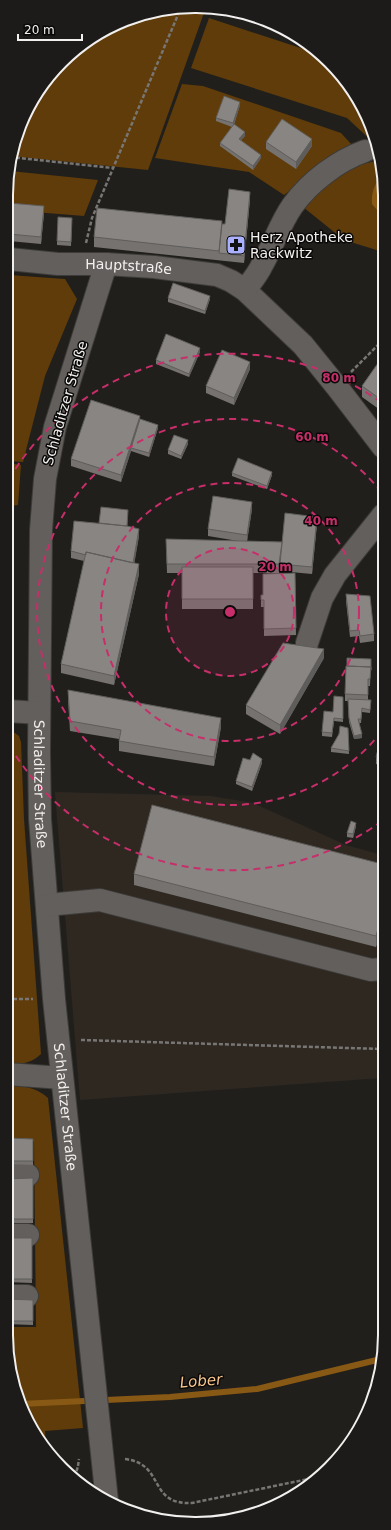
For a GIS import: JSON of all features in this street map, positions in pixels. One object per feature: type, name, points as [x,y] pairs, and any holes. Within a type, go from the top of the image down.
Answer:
[{"type":"street","points":[[245,290],[261,267],[294,205],[311,185],[352,156],[365,151]]},
{"type":"street","name":"Hauptstraße","points":[[13,259],[58,264],[106,264],[154,267],[217,276],[231,281],[245,290],[303,345],[378,440]]},
{"type":"street","name":"Schladitzer Straße","points":[[106,264],[55,427],[48,456],[41,530],[39,790],[58,1039],[106,1494]]},
{"type":"street","points":[[307,643],[322,598],[335,575],[378,521]]},
{"type":"street","name":"Schladitzer Straße","points":[[13,711],[39,713]]},
{"type":"street","points":[[47,905],[100,900],[371,970],[378,969]]},
{"type":"street","points":[[13,1074],[62,1078]]},
{"type":"street","points":[[13,1175],[28,1175]]},
{"type":"street","points":[[13,1235],[28,1235]]},
{"type":"path","points":[[84,264],[85,248],[92,218],[178,14]]},
{"type":"path","points":[[17,158],[113,168]]},
{"type":"path","points":[[337,387],[378,345]]},
{"type":"path","points":[[58,1039],[378,1049]]},
{"type":"path","points":[[76,1473],[78,1466],[121,1458],[138,1461],[151,1472],[163,1494],[174,1502],[181,1503],[192,1503],[306,1479]]},
{"type":"shaded area","points":[[184,13],[204,13],[148,170],[18,157],[27,126],[37,104],[58,75],[84,51],[104,37],[148,19]]},
{"type":"shaded area","points":[[209,18],[305,49],[325,66],[340,84],[354,104],[368,138],[347,118],[191,68]]},
{"type":"shaded area","points":[[182,84],[203,86],[341,133],[352,145],[284,195],[249,172],[155,158]]},
{"type":"shaded area","points":[[374,161],[378,184],[378,250],[344,240],[303,207],[321,183],[354,166]]},
{"type":"shaded area","points":[[15,172],[98,180],[84,216],[13,210],[13,184]]},
{"type":"shaded area","points":[[377,182],[378,211],[372,204],[373,193]]},
{"type":"shaded area","points":[[13,275],[65,279],[77,299],[45,376],[23,462],[13,461]]},
{"type":"shaded area","points":[[13,464],[21,465],[18,505],[13,506]]},
{"type":"shaded area","points":[[13,732],[19,736],[21,742],[24,819],[41,1054],[30,1062],[13,1064]]},
{"type":"shaded area","points":[[55,792],[211,796],[253,803],[346,845],[378,854],[378,1078],[80,1100]]},
{"type":"shaded area","points":[[13,1086],[34,1089],[48,1098],[83,1428],[45,1431],[45,1438],[37,1426],[19,1382],[13,1346],[13,1327],[36,1327],[34,1141],[13,1140]]},
{"type":"building","points":[[224,96],[240,102],[233,123],[216,118]]},
{"type":"building","points":[[282,119],[312,139],[296,162],[266,142]]},
{"type":"building","points":[[234,124],[245,132],[239,139],[261,155],[253,166],[220,143]]},
{"type":"building","points":[[229,189],[250,192],[244,256],[219,253],[222,224],[225,224]]},
{"type":"building","points":[[13,203],[44,206],[41,237],[13,234]]},
{"type":"building","points":[[97,208],[222,221],[219,251],[94,237]]},
{"type":"building","points":[[58,217],[72,218],[71,242],[57,241]]},
{"type":"building","points":[[173,283],[210,296],[205,311],[168,298]]},
{"type":"building","points":[[166,334],[200,348],[189,374],[156,360]]},
{"type":"building","points":[[222,350],[250,362],[234,398],[206,386]]},
{"type":"building","points":[[378,363],[378,397],[362,386]]},
{"type":"building","points":[[91,400],[140,416],[121,475],[71,459]]},
{"type":"building","points":[[140,419],[158,425],[149,453],[131,448]]},
{"type":"building","points":[[174,435],[188,440],[181,456],[168,450]]},
{"type":"building","points":[[238,458],[272,472],[267,486],[232,473]]},
{"type":"building","points":[[213,496],[252,502],[247,535],[208,529]]},
{"type":"building","points":[[101,507],[128,510],[127,526],[99,523]]},
{"type":"building","points":[[285,513],[317,517],[312,567],[280,564]]},
{"type":"building","points":[[74,521],[127,526],[139,529],[133,563],[86,552],[86,555],[71,551]]},
{"type":"building","points":[[166,539],[282,542],[279,564],[167,564]]},
{"type":"building","points":[[86,552],[139,564],[114,676],[61,664]]},
{"type":"building","points":[[182,567],[253,567],[253,599],[182,599]]},
{"type":"building","points":[[295,573],[296,628],[264,629],[264,600],[261,600],[261,595],[263,595],[263,574]]},
{"type":"building","points":[[346,594],[370,596],[374,634],[360,636],[359,630],[350,631]]},
{"type":"building","points":[[283,643],[324,649],[280,725],[246,705]]},
{"type":"building","points":[[347,658],[371,659],[371,667],[347,666]]},
{"type":"building","points":[[346,666],[371,667],[370,679],[368,679],[368,695],[345,694]]},
{"type":"building","points":[[68,690],[221,718],[214,757],[119,741],[121,730],[70,721]]},
{"type":"building","points":[[334,696],[343,697],[343,719],[334,718],[332,733],[322,732],[324,711],[333,712]]},
{"type":"building","points":[[348,699],[371,700],[370,710],[362,708],[361,719],[358,719],[362,734],[354,736],[349,718]]},
{"type":"building","points":[[340,726],[348,728],[349,751],[331,748],[339,734]]},
{"type":"building","points":[[253,753],[262,759],[252,787],[236,781],[243,758],[250,760]]},
{"type":"building","points":[[152,805],[378,863],[378,929],[376,936],[134,874]]},
{"type":"building","points":[[351,821],[356,823],[353,834],[347,833]]},
{"type":"building","points":[[13,1138],[33,1139],[33,1161],[13,1161]]},
{"type":"building","points":[[33,1178],[33,1219],[13,1219],[13,1179]]},
{"type":"building","points":[[13,1238],[32,1238],[32,1279],[13,1279]]},
{"type":"building","points":[[13,1299],[33,1300],[33,1321],[13,1321]]},
{"type":"waterway","name":"Lober","points":[[27,1404],[170,1397],[257,1389],[376,1360]]},
{"type":"place","name":"Herz Apotheke Rackwitz","points":[[236,245]]}]
